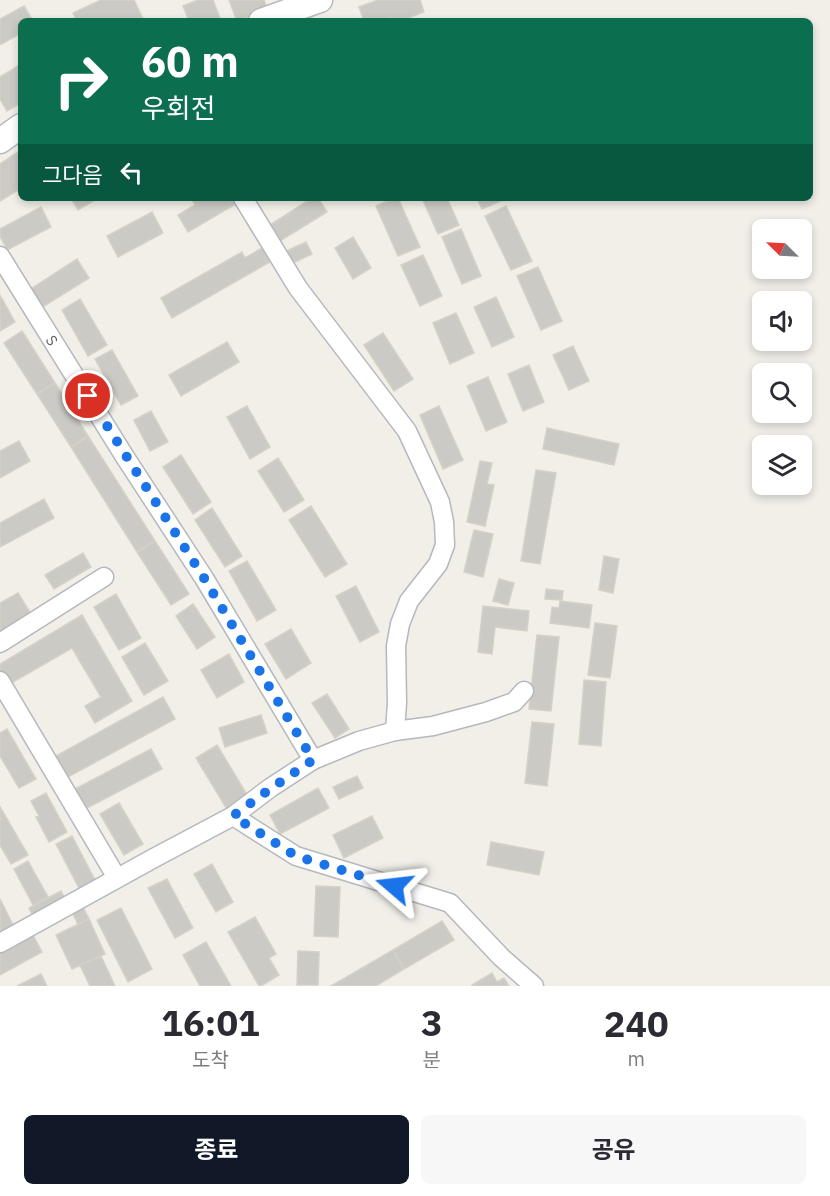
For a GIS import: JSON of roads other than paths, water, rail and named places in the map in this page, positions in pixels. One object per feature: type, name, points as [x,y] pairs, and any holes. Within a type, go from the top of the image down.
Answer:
[{"type":"street","points":[[269,18],[320,0]]},
{"type":"street","points":[[0,141],[18,128]]},
{"type":"street","points":[[245,201],[298,288],[407,431],[440,502],[445,545],[438,564],[409,601],[400,624],[396,646],[395,731]]},
{"type":"street","name":"S","points":[[0,256],[125,457],[204,578],[313,760]]},
{"type":"street","points":[[0,643],[104,577]]},
{"type":"street","points":[[0,681],[117,878]]},
{"type":"street","points":[[0,943],[233,816],[313,760],[358,741],[395,731],[433,726],[486,712],[514,702],[524,691]]},
{"type":"street","points":[[233,816],[296,856],[450,903],[501,957],[534,986]]}]
